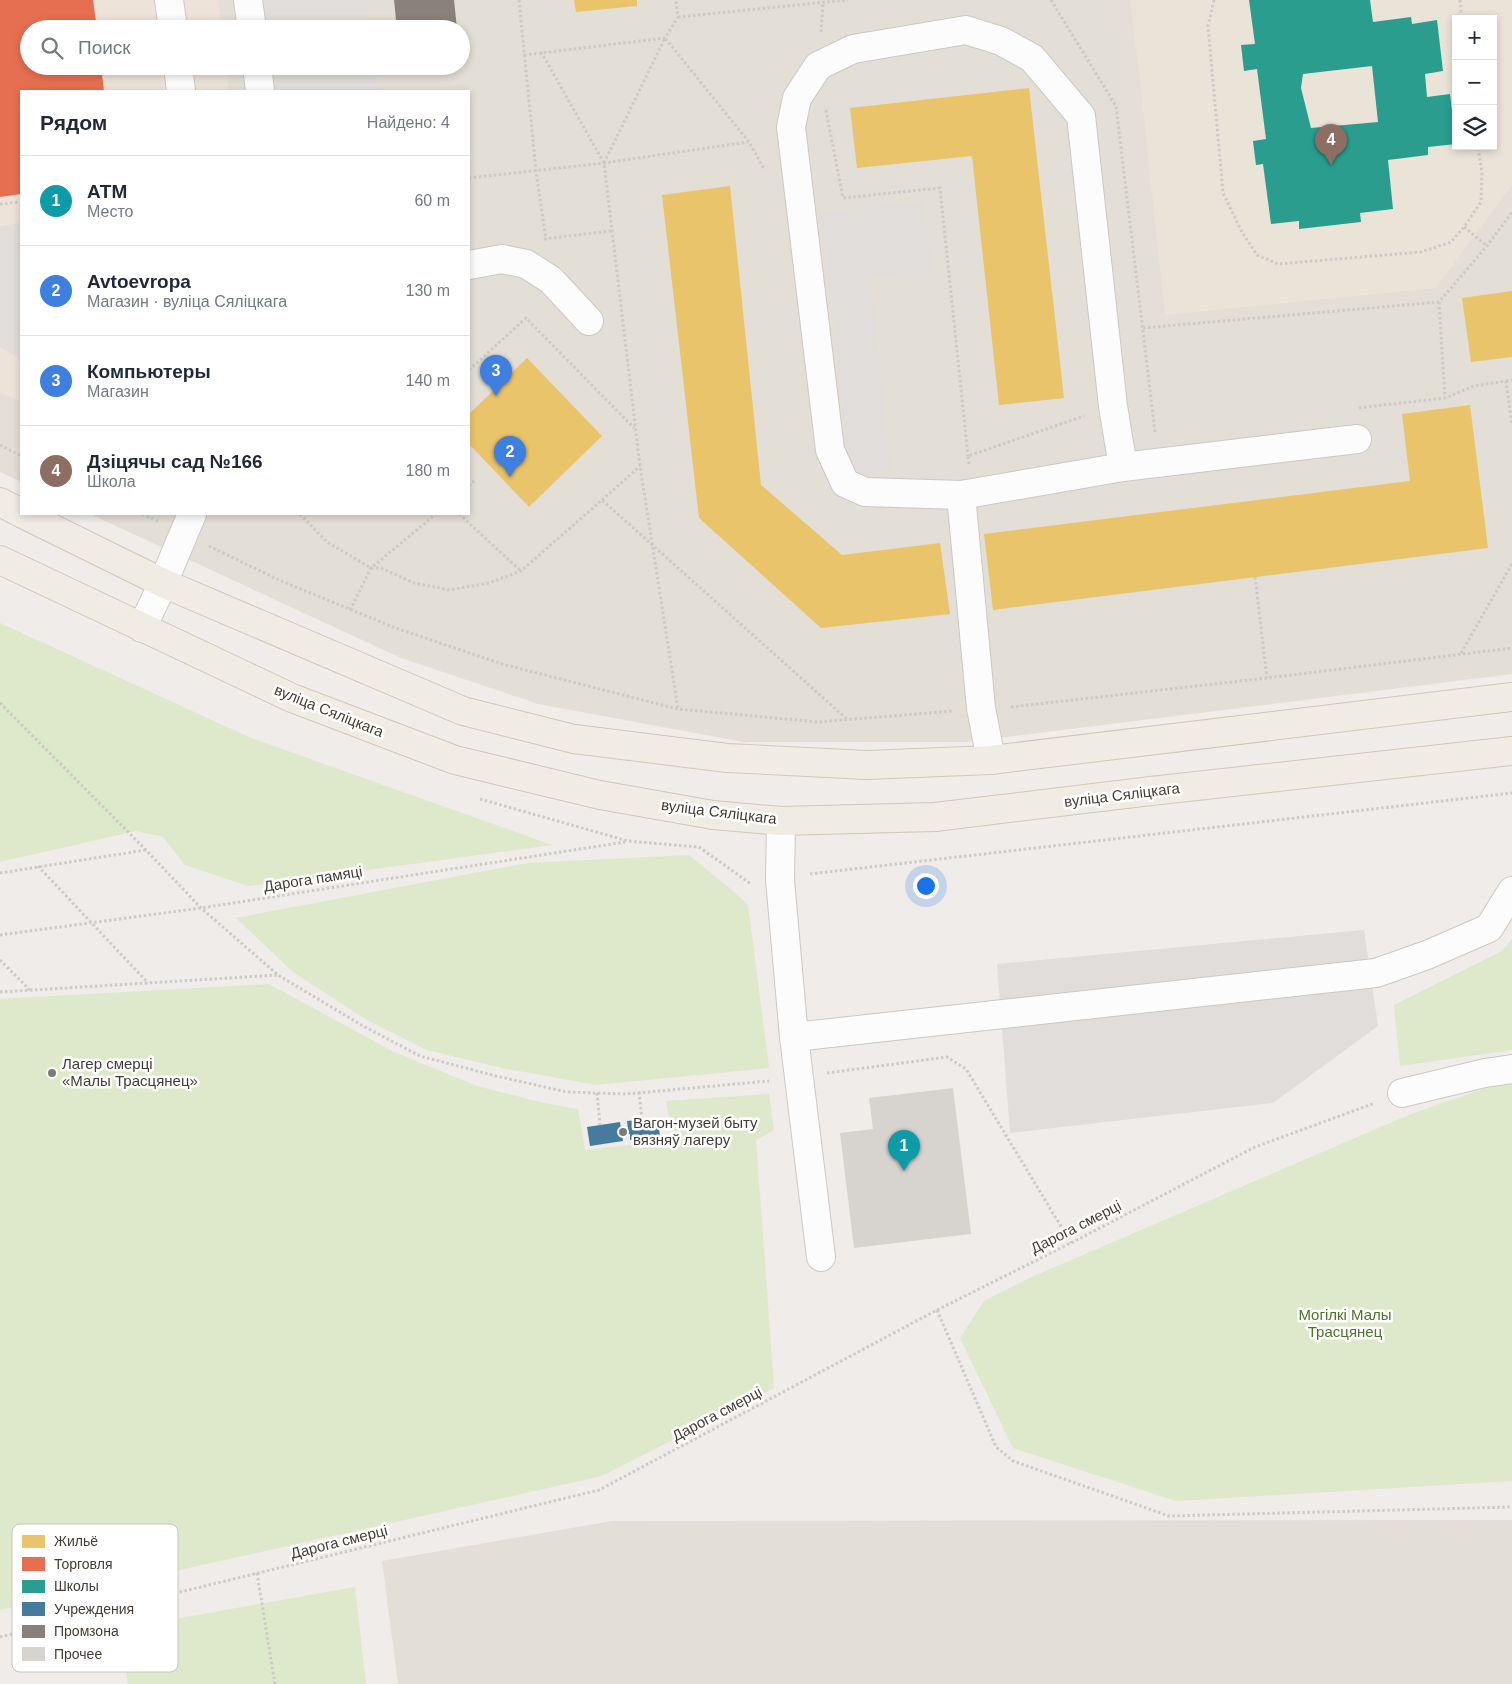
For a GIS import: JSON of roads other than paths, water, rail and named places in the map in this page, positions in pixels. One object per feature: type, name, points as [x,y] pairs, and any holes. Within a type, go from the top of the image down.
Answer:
[{"type":"main road","points":[[0,502],[20,512]]},
{"type":"main road","points":[[26,515],[163,583],[463,711],[574,739],[717,757],[867,765],[991,760],[1512,697]]},
{"type":"main road","name":"вуліца Сяліцкага","points":[[0,560],[292,698],[455,760],[600,795],[713,815],[781,821],[934,817],[1512,752]]},
{"type":"street","points":[[169,0],[172,20]]},
{"type":"street","points":[[248,0],[251,20]]},
{"type":"street","points":[[1122,467],[1082,116],[1032,58],[1001,41],[966,30],[853,48],[818,66],[797,98],[791,127],[830,450],[845,483],[865,492],[961,495],[1122,467],[1356,439]]},
{"type":"street","points":[[179,75],[181,90]]},
{"type":"street","points":[[258,75],[260,90]]},
{"type":"street","points":[[470,264],[502,259],[526,264],[552,280],[589,321]]},
{"type":"street","points":[[961,495],[981,708],[991,760]]},
{"type":"street","points":[[142,628],[188,524]]},
{"type":"street","points":[[781,821],[780,880],[794,1036],[821,1257]]},
{"type":"street","points":[[794,1036],[1376,973],[1428,955],[1489,928],[1512,891]]},
{"type":"street","points":[[1402,1093],[1485,1073],[1512,1069]]},
{"type":"place","name":"Дзіцячы сад №166","points":[[1331,165]]},
{"type":"place","name":"Компьютеры","points":[[496,396]]},
{"type":"place","name":"Avtoevropa","points":[[510,477]]},
{"type":"place","name":"Лагер смерці «Малы Трасцянец»","points":[[52,1073]]},
{"type":"place","name":"Вагон-музей быту вязняў лагеру","points":[[623,1132]]},
{"type":"place","name":"АТМ","points":[[904,1171]]},
{"type":"park label","name":"Могілкі Малы Трасцянец","points":[[1345,1324]]}]
